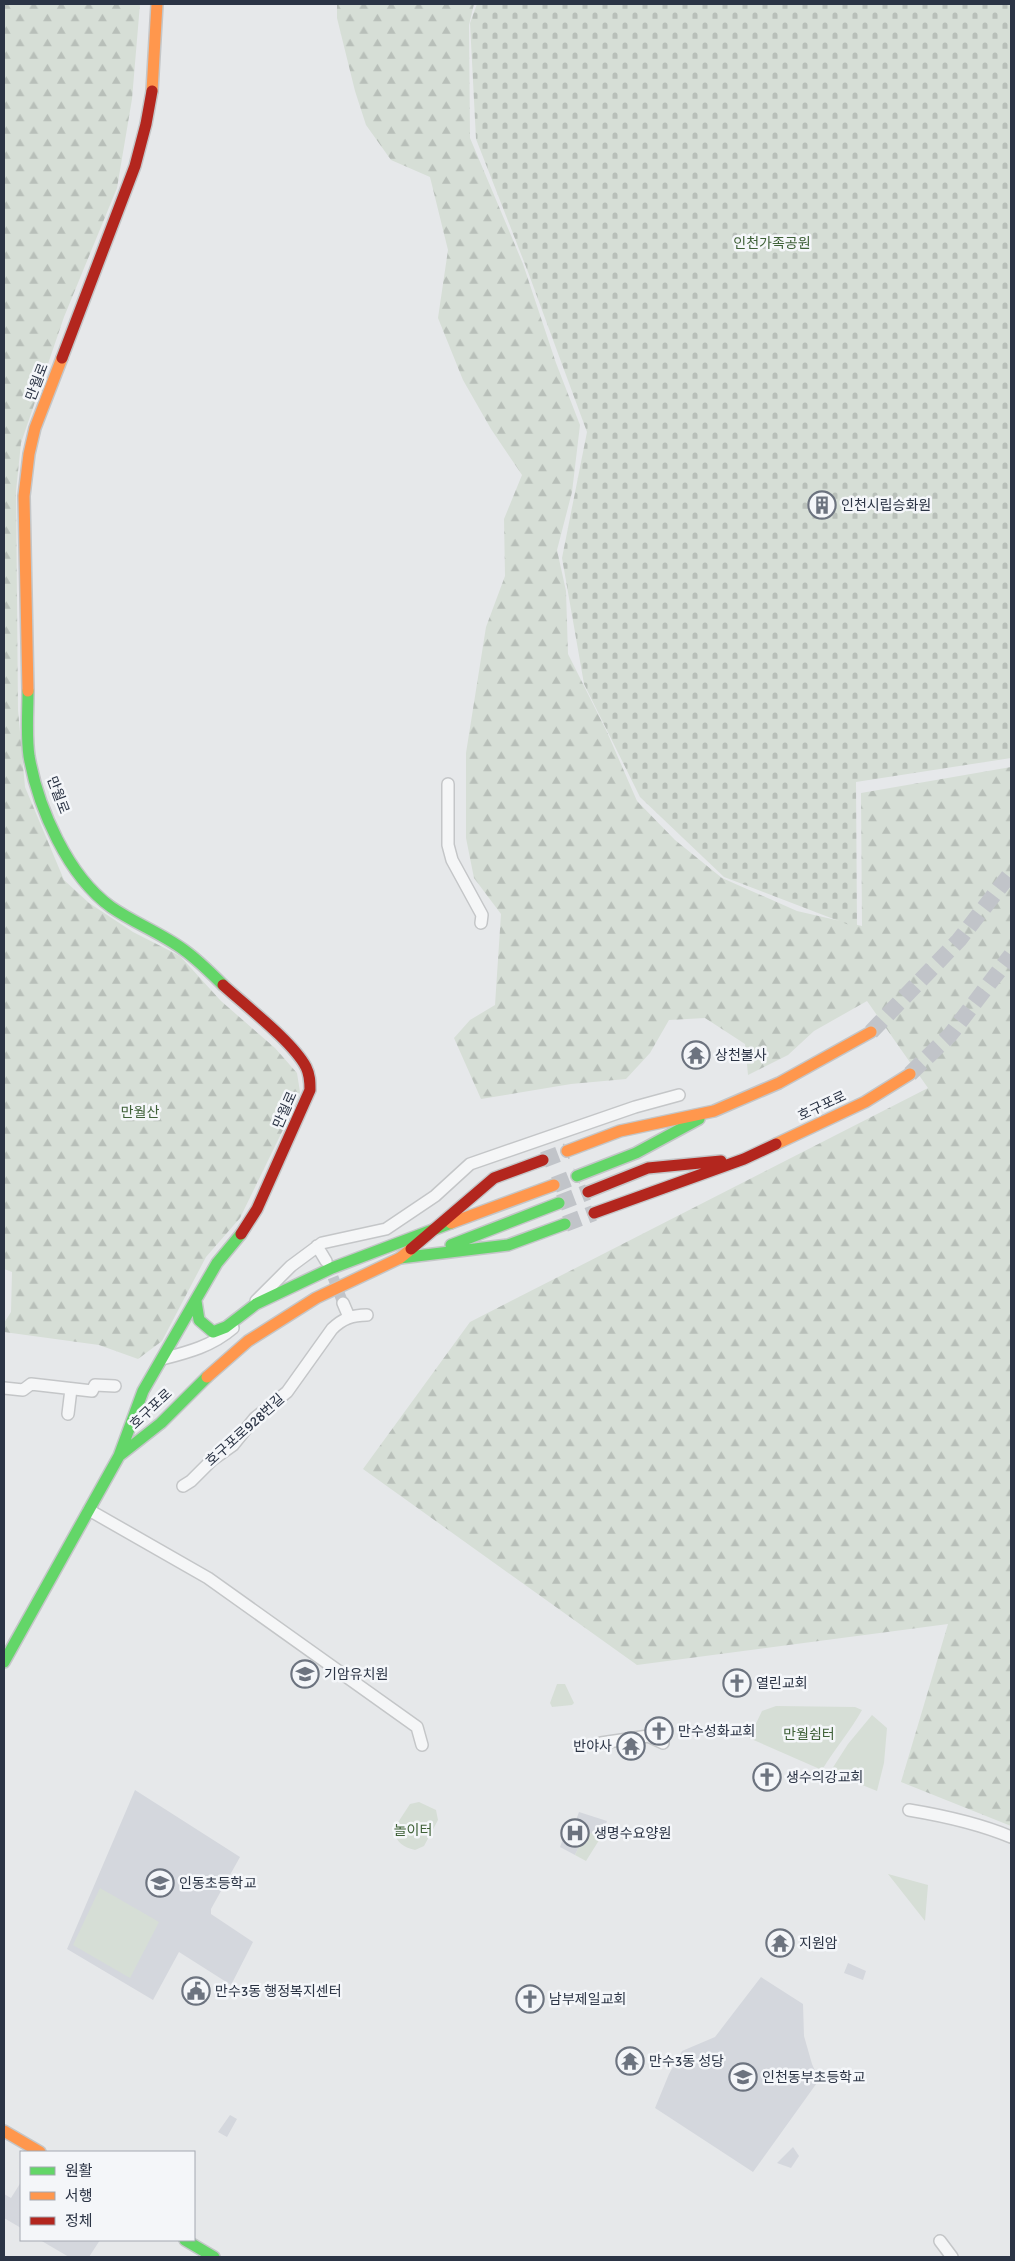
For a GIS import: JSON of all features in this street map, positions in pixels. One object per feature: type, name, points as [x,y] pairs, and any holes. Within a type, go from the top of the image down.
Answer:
[{"type":"main road","name":"만월로","points":[[119,1456],[143,1391],[217,1263],[246,1228],[257,1209],[310,1090],[310,1074],[304,1062],[290,1047],[184,950],[153,929],[102,900],[84,882],[65,855],[37,784],[29,755],[24,496],[29,454],[35,428],[135,166],[146,129],[154,93],[157,56],[157,4]]},
{"type":"main road","points":[[577,1176],[636,1153],[714,1111],[779,1083],[871,1032]]},
{"type":"main road","name":"호구포로","points":[[594,1213],[744,1159],[865,1102],[910,1074]]},
{"type":"main road","points":[[567,1150],[620,1131],[714,1111]]},
{"type":"main road","name":"호구포로","points":[[588,1192],[648,1168],[744,1159]]},
{"type":"main road","name":"호구포로","points":[[4,1662],[119,1456],[161,1423],[194,1387],[248,1341],[316,1298],[400,1258],[494,1178],[543,1160]]},
{"type":"main road","name":"호구포로","points":[[429,1233],[554,1185]]},
{"type":"main road","name":"호구포로","points":[[428,1254],[559,1203]]},
{"type":"main road","name":"호구포로","points":[[400,1258],[508,1245],[565,1224]]},
{"type":"main road","points":[[196,1300],[196,1316],[205,1328],[214,1332],[226,1327],[249,1308],[332,1268],[429,1233]]},
{"type":"main road","points":[[4,2131],[38,2151]]},
{"type":"main road","points":[[187,2241],[214,2257]]},
{"type":"street","points":[[448,784],[448,845],[452,860],[482,914],[481,923]]},
{"type":"street","points":[[162,1359],[204,1347],[220,1339],[239,1322],[249,1308],[291,1266],[317,1246],[322,1243],[386,1229],[435,1196],[470,1164],[635,1107],[679,1095]]},
{"type":"street","points":[[317,1246],[326,1261]]},
{"type":"street","points":[[343,1303],[349,1318]]},
{"type":"street","name":"호구포로928번길","points":[[183,1486],[191,1481],[212,1460],[233,1445],[255,1418],[287,1392],[298,1380],[340,1320],[356,1315],[367,1315]]},
{"type":"street","points":[[4,1391],[23,1390],[31,1384],[92,1391],[95,1385],[115,1386]]},
{"type":"street","points":[[68,1414],[71,1389]]},
{"type":"street","points":[[89,1510],[216,1584],[417,1727],[422,1745]]},
{"type":"street","points":[[601,1743],[648,1736],[663,1743]]},
{"type":"street","points":[[910,1810],[964,1820],[1011,1837]]},
{"type":"street","points":[[940,2241],[952,2257]]},
{"type":"shaded area","name":"인동초등학교","points":[[135,1790],[240,1857],[211,1909],[211,1914],[253,1942],[231,1985],[179,1952],[153,2000],[67,1949]]},
{"type":"shaded area","name":"생명수요양원","points":[[579,1812],[607,1821],[601,1837],[586,1832],[575,1855],[560,1847],[570,1820],[576,1820]]},
{"type":"shaded area","points":[[848,1963],[866,1971],[863,1980],[844,1973]]},
{"type":"shaded area","name":"인천동부초등학교","points":[[761,1977],[803,2004],[804,2036],[819,2080],[753,2172],[655,2108],[669,2074],[682,2051],[715,2037]]},
{"type":"shaded area","points":[[230,2115],[237,2119],[227,2137],[218,2132]]},
{"type":"shaded area","points":[[793,2147],[799,2156],[791,2168],[777,2163]]},
{"type":"shaded area","points":[[20,2184],[20,2227],[4,2218],[4,2194],[11,2198]]},
{"type":"shaded area","points":[[42,2241],[99,2241],[89,2257],[69,2257]]},
{"type":"green space","name":"만월산","points":[[4,4],[140,4],[132,99],[117,188],[64,317],[21,443],[16,491],[18,710],[25,787],[64,880],[89,903],[133,932],[180,956],[221,1001],[275,1048],[297,1073],[300,1092],[240,1218],[206,1257],[162,1341],[138,1359],[99,1345],[4,1332],[4,1323],[11,1312],[12,1272],[4,1269]]},
{"type":"green space","points":[[337,4],[474,4],[469,25],[470,138],[523,264],[556,363],[580,425],[572,492],[557,550],[566,591],[568,654],[607,732],[637,801],[675,840],[722,878],[797,911],[862,926],[861,793],[1011,767],[1011,1826],[901,1782],[948,1624],[637,1665],[363,1469],[470,1322],[928,1088],[867,1001],[814,1031],[788,1055],[748,1075],[745,1044],[705,1018],[669,1020],[650,1053],[626,1079],[571,1084],[481,1099],[454,1038],[470,1020],[495,1005],[501,914],[474,878],[466,838],[466,753],[486,627],[505,576],[504,519],[522,475],[491,429],[463,380],[438,318],[448,250],[430,177],[391,160],[366,125],[355,91],[337,18]]},
{"type":"green space","name":"인천가족공원","points":[[477,4],[1011,4],[1011,758],[856,782],[857,928],[724,877],[640,797],[584,684],[562,558],[587,432],[528,272],[476,139],[470,23]]},
{"type":"green space","points":[[557,1684],[565,1684],[574,1703],[572,1705],[552,1707],[550,1703]]},
{"type":"green space","name":"만월쉼터","points":[[776,1706],[855,1707],[862,1710],[822,1770],[749,1738],[762,1711]]},
{"type":"green space","points":[[872,1715],[887,1728],[884,1763],[877,1791],[830,1772],[848,1744]]},
{"type":"green space","name":"놀이터","points":[[419,1802],[436,1810],[438,1820],[424,1846],[415,1850],[401,1844],[393,1830],[410,1804]]},
{"type":"green space","points":[[586,1831],[601,1837],[586,1861],[575,1855]]},
{"type":"green space","points":[[888,1874],[928,1885],[925,1921]]},
{"type":"green space","points":[[100,1888],[159,1922],[130,1978],[73,1945]]},
{"type":"tunnel","points":[[871,1032],[959,940],[1011,873]]},
{"type":"tunnel","points":[[910,1074],[950,1035],[1011,955]]},
{"type":"tunnel","points":[[543,1160],[567,1151]]},
{"type":"tunnel","points":[[554,1185],[577,1176]]},
{"type":"tunnel","points":[[559,1203],[588,1192]]},
{"type":"tunnel","points":[[565,1224],[594,1213]]},
{"type":"tunnel","points":[[327,1262],[343,1303]]},
{"type":"traffic: fast","points":[[28,691],[28,740],[33,776],[57,839],[81,878],[95,894],[111,907],[184,950],[223,985]]},
{"type":"traffic: fast","points":[[577,1176],[636,1153],[699,1119]]},
{"type":"traffic: fast","points":[[451,1245],[559,1203]]},
{"type":"traffic: fast","points":[[196,1301],[199,1320],[213,1332],[226,1327],[256,1304],[332,1268],[451,1223]]},
{"type":"traffic: fast","points":[[400,1258],[508,1245],[565,1224]]},
{"type":"traffic: fast","points":[[119,1456],[143,1391],[217,1263],[241,1234]]},
{"type":"traffic: fast","points":[[4,1662],[119,1456],[161,1423],[207,1377]]},
{"type":"traffic: fast","points":[[187,2241],[214,2257]]},
{"type":"traffic: slow","points":[[152,91],[157,4]]},
{"type":"traffic: slow","points":[[28,691],[24,496],[29,454],[35,428],[62,358]]},
{"type":"traffic: slow","points":[[567,1151],[620,1131],[714,1111],[779,1083],[871,1032]]},
{"type":"traffic: slow","points":[[776,1144],[865,1102],[910,1074]]},
{"type":"traffic: slow","points":[[451,1223],[554,1185]]},
{"type":"traffic: slow","points":[[207,1377],[248,1341],[316,1298],[400,1258],[411,1249]]},
{"type":"traffic: slow","points":[[4,2131],[38,2151]]},
{"type":"traffic: jam","points":[[62,358],[135,166],[152,91]]},
{"type":"traffic: jam","points":[[223,985],[291,1047],[306,1067],[310,1081],[310,1090],[257,1209],[241,1234]]},
{"type":"traffic: jam","points":[[594,1213],[744,1159],[776,1144]]},
{"type":"traffic: jam","points":[[411,1249],[494,1178],[543,1160]]},
{"type":"traffic: jam","points":[[588,1192],[648,1168],[721,1161]]},
{"type":"place","name":"인천시립승화원","points":[[822,505]]},
{"type":"place","name":"상천불사","points":[[696,1055]]},
{"type":"place","name":"기암유치원","points":[[305,1674]]},
{"type":"place","name":"열린교회","points":[[737,1683]]},
{"type":"place","name":"만수성화교회","points":[[659,1731]]},
{"type":"place","name":"반야사","points":[[631,1746]]},
{"type":"place","name":"생수의강교회","points":[[767,1777]]},
{"type":"place","name":"생명수요양원","points":[[575,1833]]},
{"type":"place","name":"인동초등학교","points":[[160,1883]]},
{"type":"place","name":"지원암","points":[[780,1943]]},
{"type":"place","name":"만수3동 행정복지센터","points":[[196,1991]]},
{"type":"place","name":"남부제일교회","points":[[530,1999]]},
{"type":"place","name":"만수3동 성당","points":[[630,2061]]},
{"type":"place","name":"인천동부초등학교","points":[[743,2077]]}]
